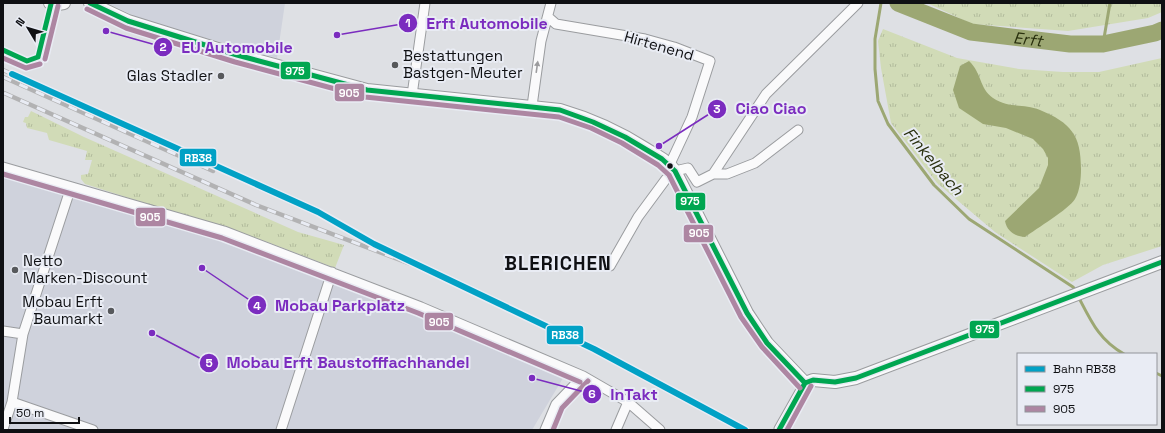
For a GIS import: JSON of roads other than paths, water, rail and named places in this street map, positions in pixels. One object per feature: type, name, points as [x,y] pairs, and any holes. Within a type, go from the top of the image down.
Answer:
[{"type":"street","points":[[50,3],[64,3]]},
{"type":"street","points":[[90,3],[128,21],[237,55],[354,87],[385,93],[532,106],[560,110],[587,118],[618,131],[673,168],[747,313],[767,343],[805,383]]},
{"type":"street","points":[[412,95],[425,3]]},
{"type":"street","points":[[532,106],[541,41],[551,3]]},
{"type":"street","points":[[713,174],[766,94],[802,56],[858,3]]},
{"type":"street","name":"Hirtenend","points":[[548,17],[556,24],[645,39],[674,47],[710,62],[673,168]]},
{"type":"street","points":[[673,168],[688,168],[696,182],[713,174],[727,174],[756,163],[798,130]]},
{"type":"street","points":[[3,168],[224,231],[332,272],[427,310],[583,376],[628,402],[660,430]]},
{"type":"street","points":[[610,266],[638,217],[673,168]]},
{"type":"street","points":[[3,429],[12,402],[23,334],[71,187]]},
{"type":"street","points":[[779,429],[805,383],[813,380],[835,382],[856,378],[1162,262]]},
{"type":"street","points":[[281,430],[332,272]]},
{"type":"street","points":[[3,331],[23,334]]},
{"type":"street","points":[[545,430],[556,404],[583,376]]},
{"type":"street","points":[[12,402],[93,430]]},
{"type":"street","points":[[616,430],[628,402]]},
{"type":"waterway","name":"Finkelbach","points":[[881,3],[875,39],[875,69],[878,101],[888,124],[934,185],[969,219],[1073,287],[1076,291]]},
{"type":"waterway","name":"Erft","points":[[898,3],[971,32],[1070,44],[1103,44],[1155,33],[1162,30]]},
{"type":"waterway","points":[[1103,44],[1110,3]]},
{"type":"waterway","name":"Finkelbach","points":[[1078,296],[1096,329],[1108,343],[1122,353]]},
{"type":"waterway","name":"Finkelbach","points":[[1157,374],[1162,376]]},
{"type":"railway","points":[[3,70],[12,74]]},
{"type":"railway","points":[[3,77],[213,171]]},
{"type":"railway","points":[[4,93],[256,205],[437,274]]},
{"type":"rail line","name":"RB38","points":[[12,74],[318,212],[374,244],[594,349],[745,430]]},
{"type":"place","name":"EU Automobile","points":[[106,31]]},
{"type":"place","name":"Erft Automobile","points":[[337,35]]},
{"type":"place","name":"Bestattungen Bastgen-Meuter","points":[[395,65]]},
{"type":"place","name":"Glas Stadler","points":[[221,76]]},
{"type":"place","name":"Ciao Ciao","points":[[659,146]]},
{"type":"place","name":"Mobau Parkplatz","points":[[202,268]]},
{"type":"place","name":"Netto Marken-Discount","points":[[15,270]]},
{"type":"place","name":"Mobau Erft Baumarkt","points":[[111,311]]},
{"type":"place","name":"Mobau Erft Baustofffachhandel","points":[[152,333]]},
{"type":"place","name":"InTakt","points":[[532,378]]},
{"type":"district","name":"BLERICHEN","points":[[558,263]]}]
